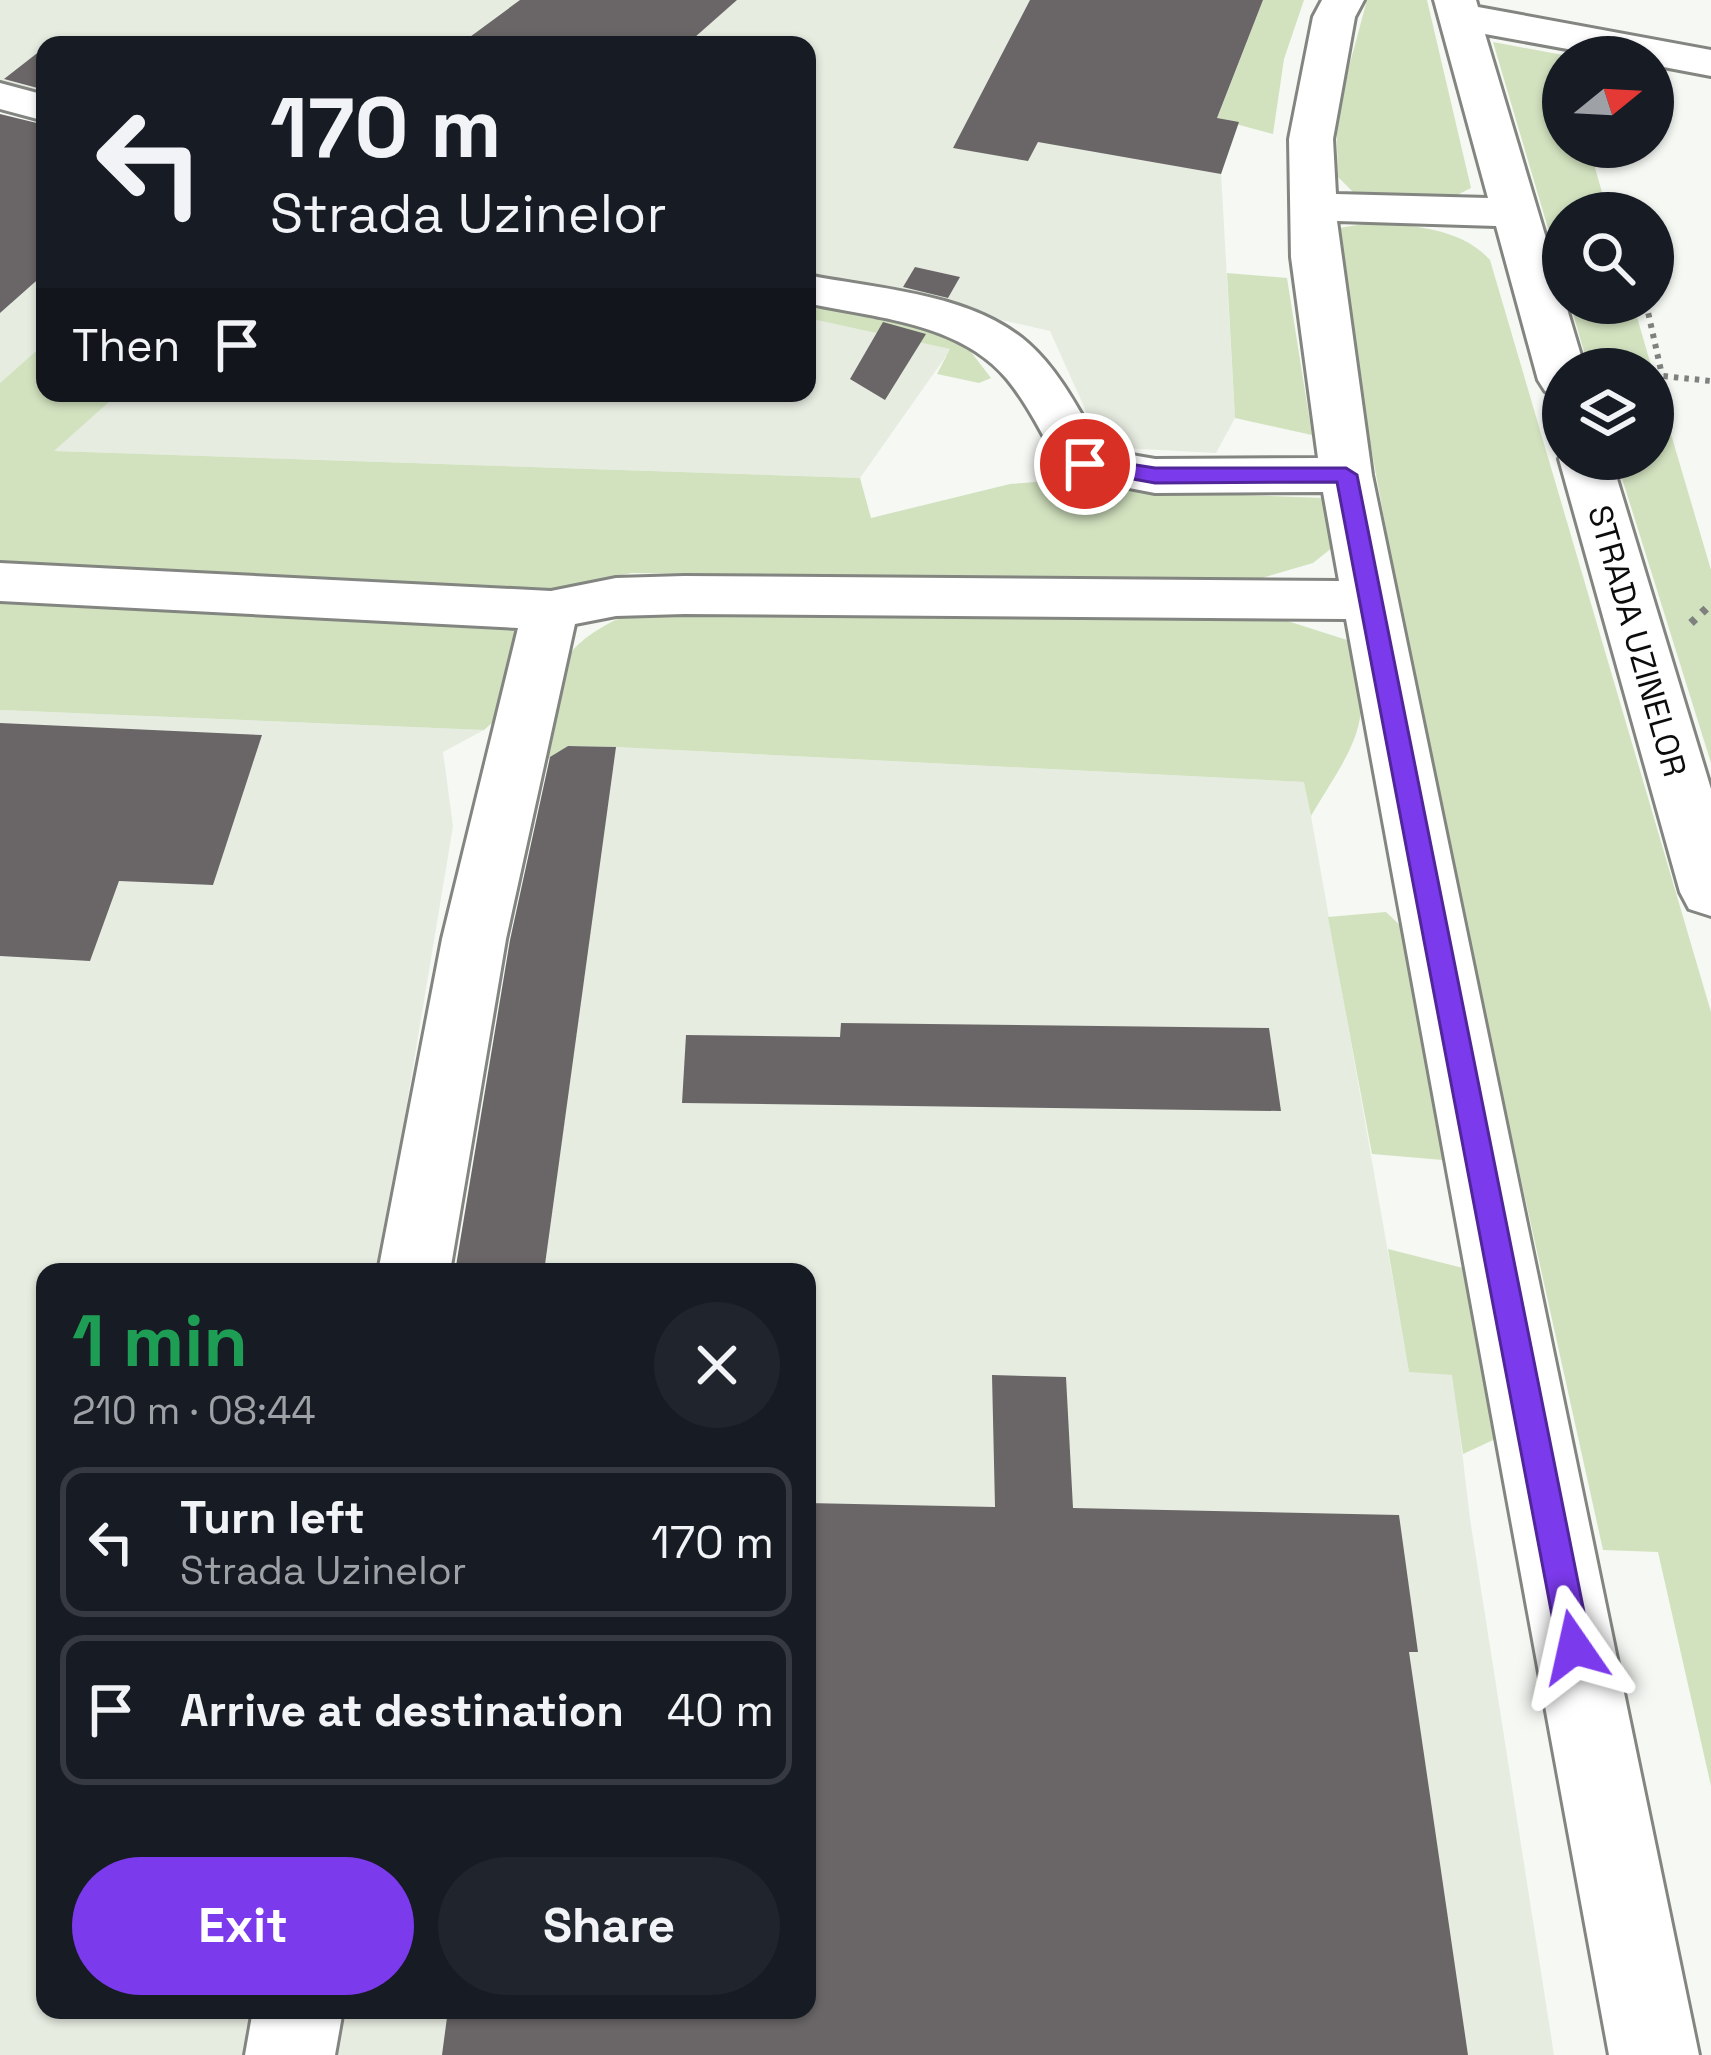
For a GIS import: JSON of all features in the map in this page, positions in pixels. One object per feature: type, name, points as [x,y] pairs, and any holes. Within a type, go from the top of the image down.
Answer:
[{"type":"street","points":[[1343,0],[1334,17],[1311,139],[1316,257],[1346,475],[1654,2055]]},
{"type":"street","points":[[1554,348],[1456,8],[1711,63]]},
{"type":"street","points":[[0,96],[36,106]]},
{"type":"street","points":[[1315,207],[1517,213]]},
{"type":"street","points":[[816,291],[945,320],[998,343],[1024,370],[1085,464],[1155,476],[1346,475]]},
{"type":"street","name":"STRADA UZINELOR","points":[[1591,480],[1711,892]]},
{"type":"street","points":[[0,582],[551,610],[616,597],[684,595],[1371,600]]},
{"type":"street","points":[[415,1263],[451,1046],[518,733],[551,610]]},
{"type":"street","points":[[290,2055],[296,2019]]},
{"type":"path","points":[[1674,377],[1711,381]]},
{"type":"shaded area","points":[[0,0],[1263,0],[1218,119],[1239,122],[1221,174],[1235,418],[1216,453],[1121,448],[1098,438],[1050,331],[816,278],[816,36],[36,36],[36,90],[0,80]]},
{"type":"shaded area","points":[[0,122],[36,132],[36,351],[0,383]]},
{"type":"shaded area","points":[[816,320],[951,349],[860,478],[52,451],[109,402],[816,402]]},
{"type":"shaded area","points":[[0,710],[484,730],[443,752],[453,826],[380,1263],[36,1263],[36,2019],[264,2019],[257,2055],[0,2055]]},
{"type":"shaded area","points":[[615,747],[1305,782],[1409,1371],[1453,1375],[1470,1519],[1554,2055],[327,2055],[333,2019],[816,2019],[816,1263],[545,1263]]},
{"type":"green space","points":[[1263,0],[1304,0],[1284,59],[1273,134],[1217,119]]},
{"type":"green space","points":[[1367,0],[1427,0],[1471,188],[1451,198],[1356,195],[1338,177],[1336,115]]},
{"type":"green space","points":[[1493,42],[1542,51],[1542,168],[1595,168],[1602,192],[1542,192],[1542,208]]},
{"type":"green space","points":[[1376,222],[1422,228],[1466,241],[1490,260],[1542,437],[1542,480],[1555,480],[1711,1012],[1711,1786],[1658,1552],[1603,1550],[1432,777],[1333,242],[1339,228]]},
{"type":"green space","points":[[1227,273],[1287,278],[1312,435],[1235,418]]},
{"type":"green space","points":[[816,304],[918,327],[964,343],[991,378],[979,383],[937,374],[950,349],[816,320]]},
{"type":"green space","points":[[1576,324],[1639,324],[1646,348],[1583,348]]},
{"type":"green space","points":[[36,351],[36,402],[109,402],[54,451],[860,478],[871,518],[1010,484],[1062,480],[1134,491],[1325,498],[1333,547],[1313,563],[1255,580],[632,573],[524,594],[0,568],[0,383]]},
{"type":"green space","points":[[1674,444],[1711,570],[1711,763],[1623,480],[1674,480]]},
{"type":"green space","points":[[0,594],[493,617],[517,632],[502,714],[484,730],[0,710]]},
{"type":"green space","points":[[635,611],[1275,617],[1347,640],[1357,668],[1361,713],[1349,752],[1311,816],[1304,782],[615,747],[568,746],[545,761],[557,685],[571,652],[606,625]]},
{"type":"green space","points":[[1386,912],[1406,931],[1443,1160],[1372,1154],[1328,917]]},
{"type":"green space","points":[[1388,1249],[1467,1269],[1504,1435],[1463,1454],[1452,1375],[1409,1372]]},
{"type":"building","points":[[520,0],[737,0],[696,36],[471,36]]},
{"type":"building","points":[[1030,0],[1263,0],[1217,118],[1239,122],[1221,174],[1038,142],[1028,161],[953,148]]},
{"type":"building","points":[[36,54],[36,88],[4,79]]},
{"type":"building","points":[[0,114],[36,123],[36,281],[0,313]]},
{"type":"building","points":[[915,267],[960,277],[948,298],[903,287]]},
{"type":"building","points":[[883,322],[926,334],[885,400],[850,379]]},
{"type":"building","points":[[0,723],[262,735],[213,885],[119,881],[90,961],[0,956]]},
{"type":"building","points":[[568,746],[616,747],[545,1263],[456,1263],[510,940],[550,757]]},
{"type":"building","points":[[841,1023],[1269,1028],[1281,1111],[682,1103],[686,1035],[840,1037]]},
{"type":"building","points":[[992,1375],[1066,1377],[1073,1508],[1399,1515],[1418,1652],[1409,1652],[1468,2055],[442,2055],[447,2019],[816,2019],[816,1503],[995,1507]]},
{"type":"route","points":[[1085,464],[1155,476],[1346,475],[1574,1647]]}]
